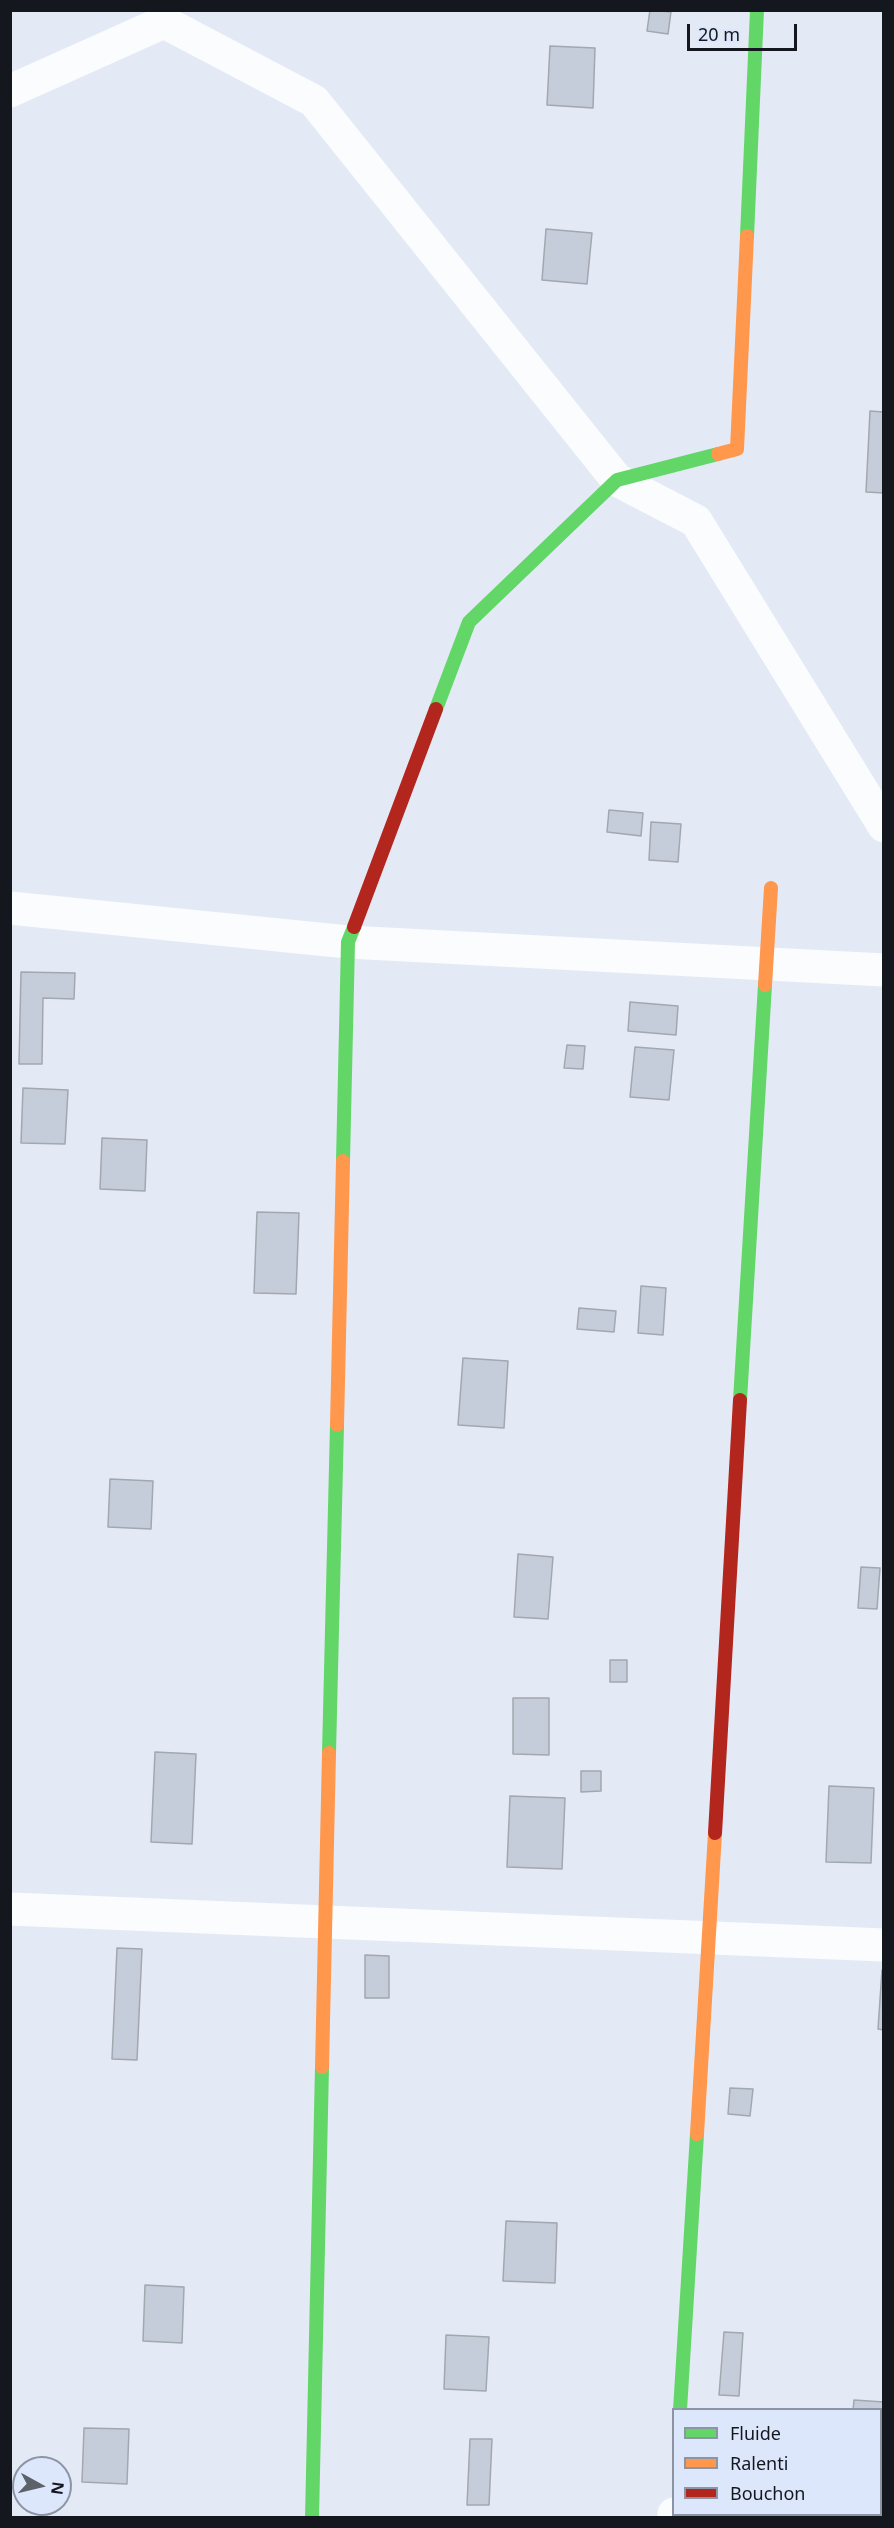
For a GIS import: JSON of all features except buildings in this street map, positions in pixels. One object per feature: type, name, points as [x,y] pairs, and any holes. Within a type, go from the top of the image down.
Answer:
[{"type":"street","points":[[312,2517],[348,942],[469,622],[617,480],[737,449],[757,10]]},
{"type":"street","points":[[10,91],[159,16],[314,101],[617,480],[696,521],[884,826]]},
{"type":"street","points":[[680,2408],[771,888]]},
{"type":"street","points":[[10,908],[348,942],[884,970]]},
{"type":"street","points":[[10,1909],[884,1945]]},
{"type":"traffic: fast","points":[[747,236],[757,10]]},
{"type":"traffic: fast","points":[[436,709],[469,622],[617,480],[718,454]]},
{"type":"traffic: fast","points":[[343,1161],[348,942],[354,927]]},
{"type":"traffic: fast","points":[[740,1400],[765,985]]},
{"type":"traffic: fast","points":[[329,1753],[337,1425]]},
{"type":"traffic: fast","points":[[312,2518],[322,2067]]},
{"type":"traffic: fast","points":[[680,2408],[697,2134]]},
{"type":"traffic: slow","points":[[718,454],[737,449],[747,236]]},
{"type":"traffic: slow","points":[[765,985],[771,888]]},
{"type":"traffic: slow","points":[[337,1425],[343,1161]]},
{"type":"traffic: slow","points":[[322,2067],[329,1753]]},
{"type":"traffic: slow","points":[[697,2134],[715,1833]]},
{"type":"traffic: jam","points":[[354,927],[436,709]]},
{"type":"traffic: jam","points":[[715,1833],[740,1400]]}]
